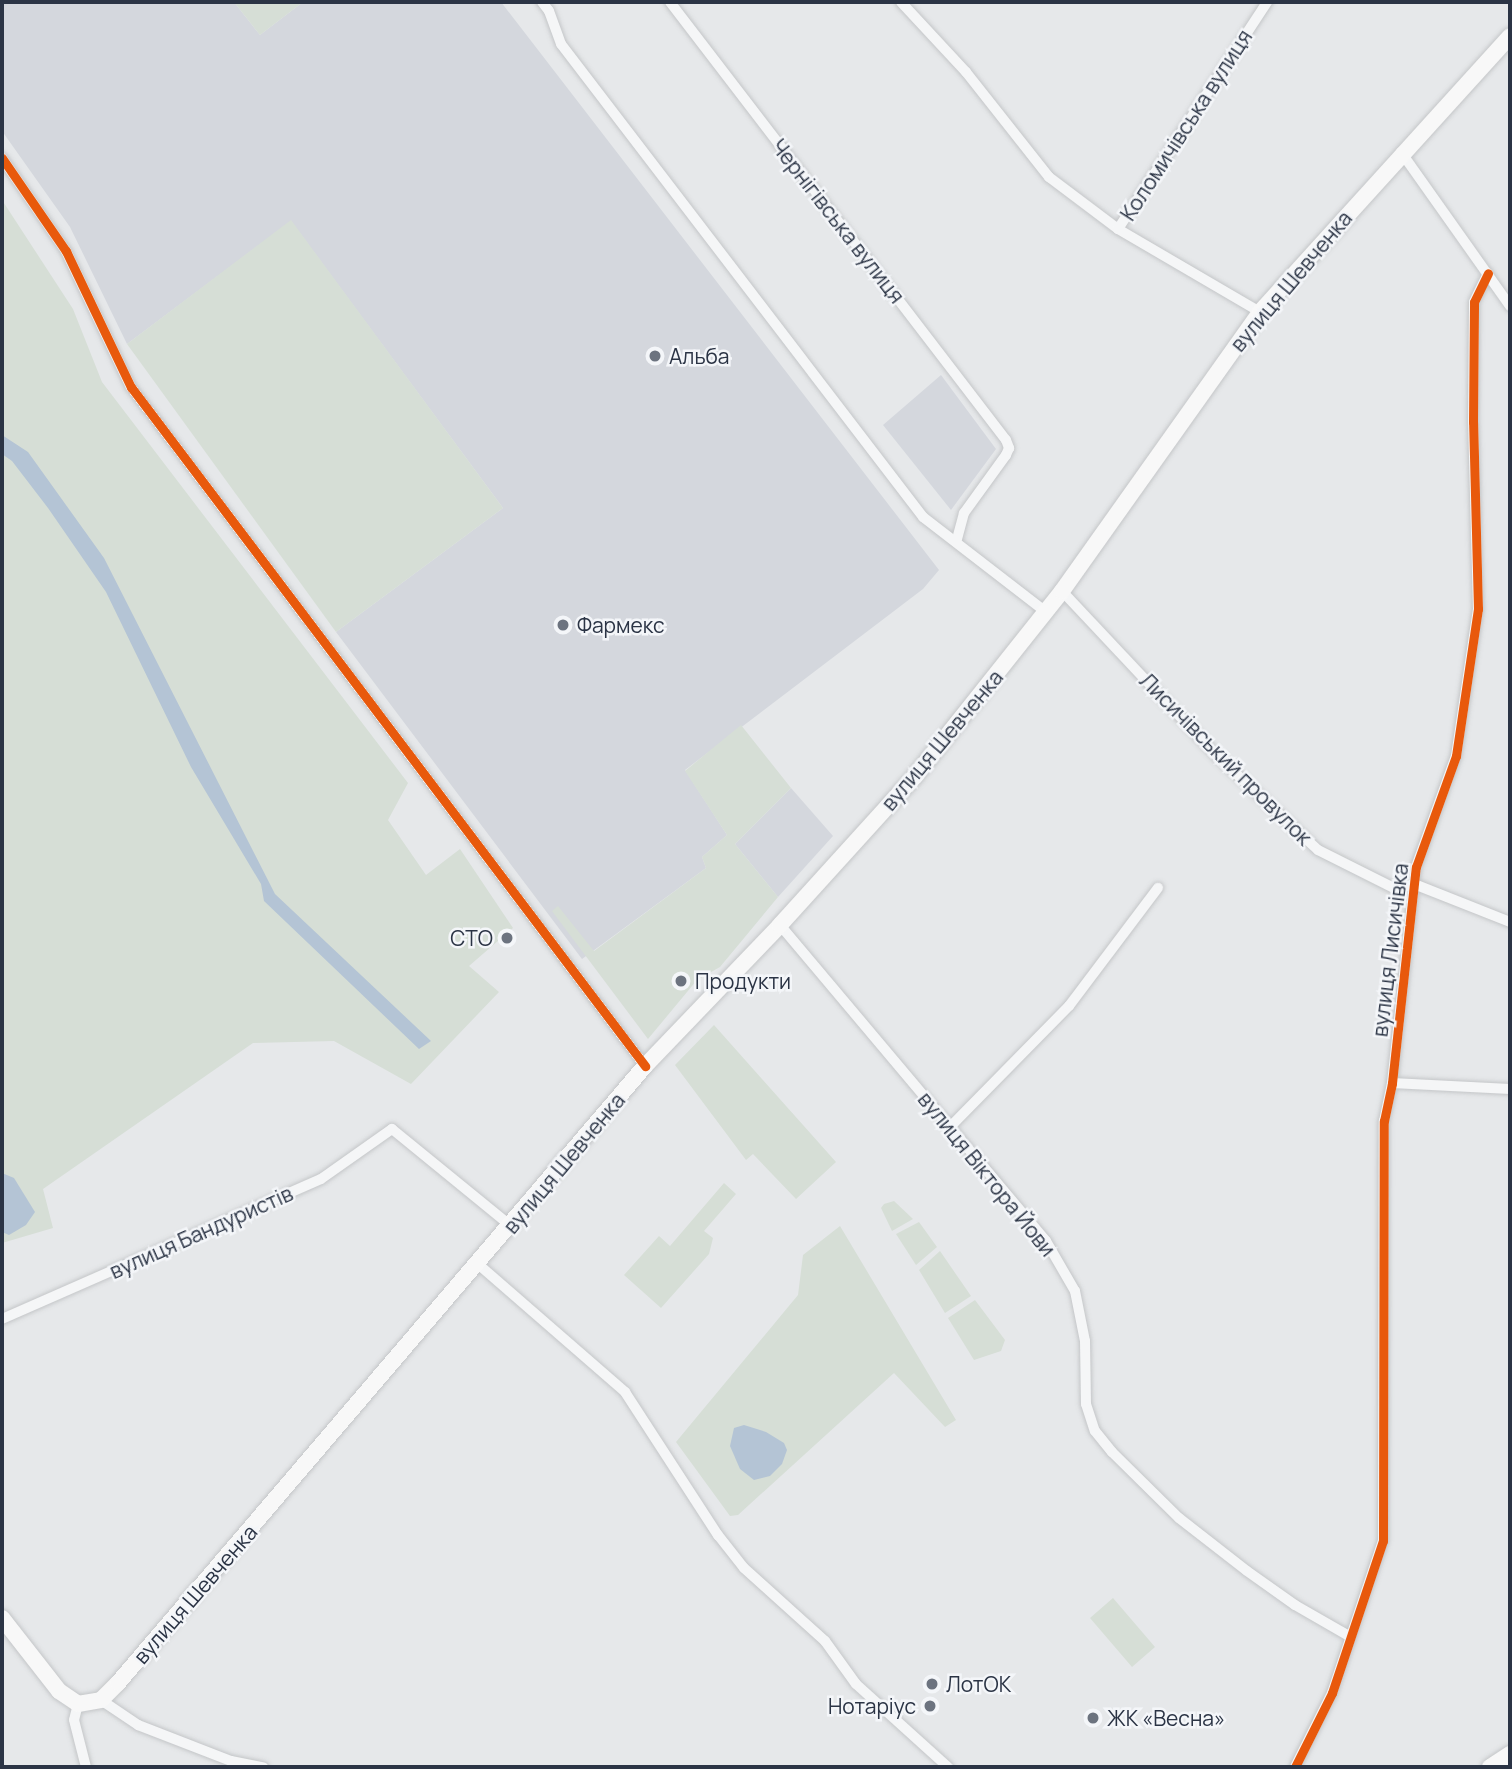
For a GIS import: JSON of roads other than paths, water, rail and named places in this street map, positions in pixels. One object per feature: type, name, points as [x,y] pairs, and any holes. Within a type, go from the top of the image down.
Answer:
[{"type":"main road","name":"вулиця Шевченка","points":[[101,1700],[511,1226],[645,1066],[780,925],[915,776],[1062,591],[1259,312],[1401,152],[1510,36]]},
{"type":"main road","points":[[2,1618],[59,1691],[78,1703],[101,1700]]},
{"type":"street","points":[[542,2],[549,11],[561,44],[923,517],[957,540],[1046,612]]},
{"type":"street","name":"Чернігівська вулиця","points":[[670,2],[1006,440],[1009,448],[1006,455],[964,513],[957,540]]},
{"type":"street","name":"Коломичівська вулиця","points":[[901,2],[913,7],[1049,177],[1118,229],[1267,2]]},
{"type":"street","points":[[1401,152],[1510,306]]},
{"type":"street","points":[[2,158],[66,251],[131,387],[645,1066]]},
{"type":"street","points":[[1118,229],[1259,312]]},
{"type":"street","name":"вулиця Лисичівка","points":[[1295,1767],[1332,1693],[1349,1636],[1383,1542],[1384,1121],[1392,1083],[1416,867],[1456,756],[1478,609],[1473,422],[1474,302],[1488,273]]},
{"type":"street","name":"Лисичівський провулок","points":[[1062,591],[1216,755],[1318,850],[1396,889],[1414,884],[1510,922]]},
{"type":"street","points":[[950,1127],[1069,1006],[1158,888]]},
{"type":"street","name":"вулиця Віктора Йови","points":[[780,925],[1046,1241],[1076,1291],[1085,1341],[1086,1404],[1095,1431],[1112,1452],[1179,1518],[1295,1605],[1349,1636]]},
{"type":"street","points":[[1392,1083],[1510,1089]]},
{"type":"street","name":"вулиця Бандуристів","points":[[2,1319],[321,1179],[392,1129],[511,1226]]},
{"type":"street","points":[[478,1264],[625,1392],[718,1535],[744,1568],[825,1641],[856,1684],[948,1767]]},
{"type":"street","points":[[101,1700],[138,1725],[230,1761],[262,1767]]},
{"type":"street","points":[[78,1703],[74,1720],[86,1767]]},
{"type":"water","points":[[2,435],[28,452],[104,558],[275,894],[431,1041],[419,1049],[264,901],[261,884],[191,767],[106,592],[48,508],[12,461],[2,454]]},
{"type":"water","points":[[2,1173],[14,1178],[35,1212],[26,1225],[9,1235],[2,1232]]},
{"type":"water","points":[[744,1425],[766,1432],[784,1443],[787,1450],[782,1464],[770,1476],[754,1480],[740,1469],[730,1446],[734,1428]]},
{"type":"place","name":"Альба","points":[[655,356]]},
{"type":"place","name":"Фармекс","points":[[563,625]]},
{"type":"place","name":"СТО","points":[[507,938]]},
{"type":"place","name":"Продукти","points":[[681,981]]},
{"type":"place","name":"ЛотОК","points":[[932,1684]]},
{"type":"place","name":"Нотаріус","points":[[930,1706]]},
{"type":"place","name":"ЖК «Весна»","points":[[1093,1718]]}]
